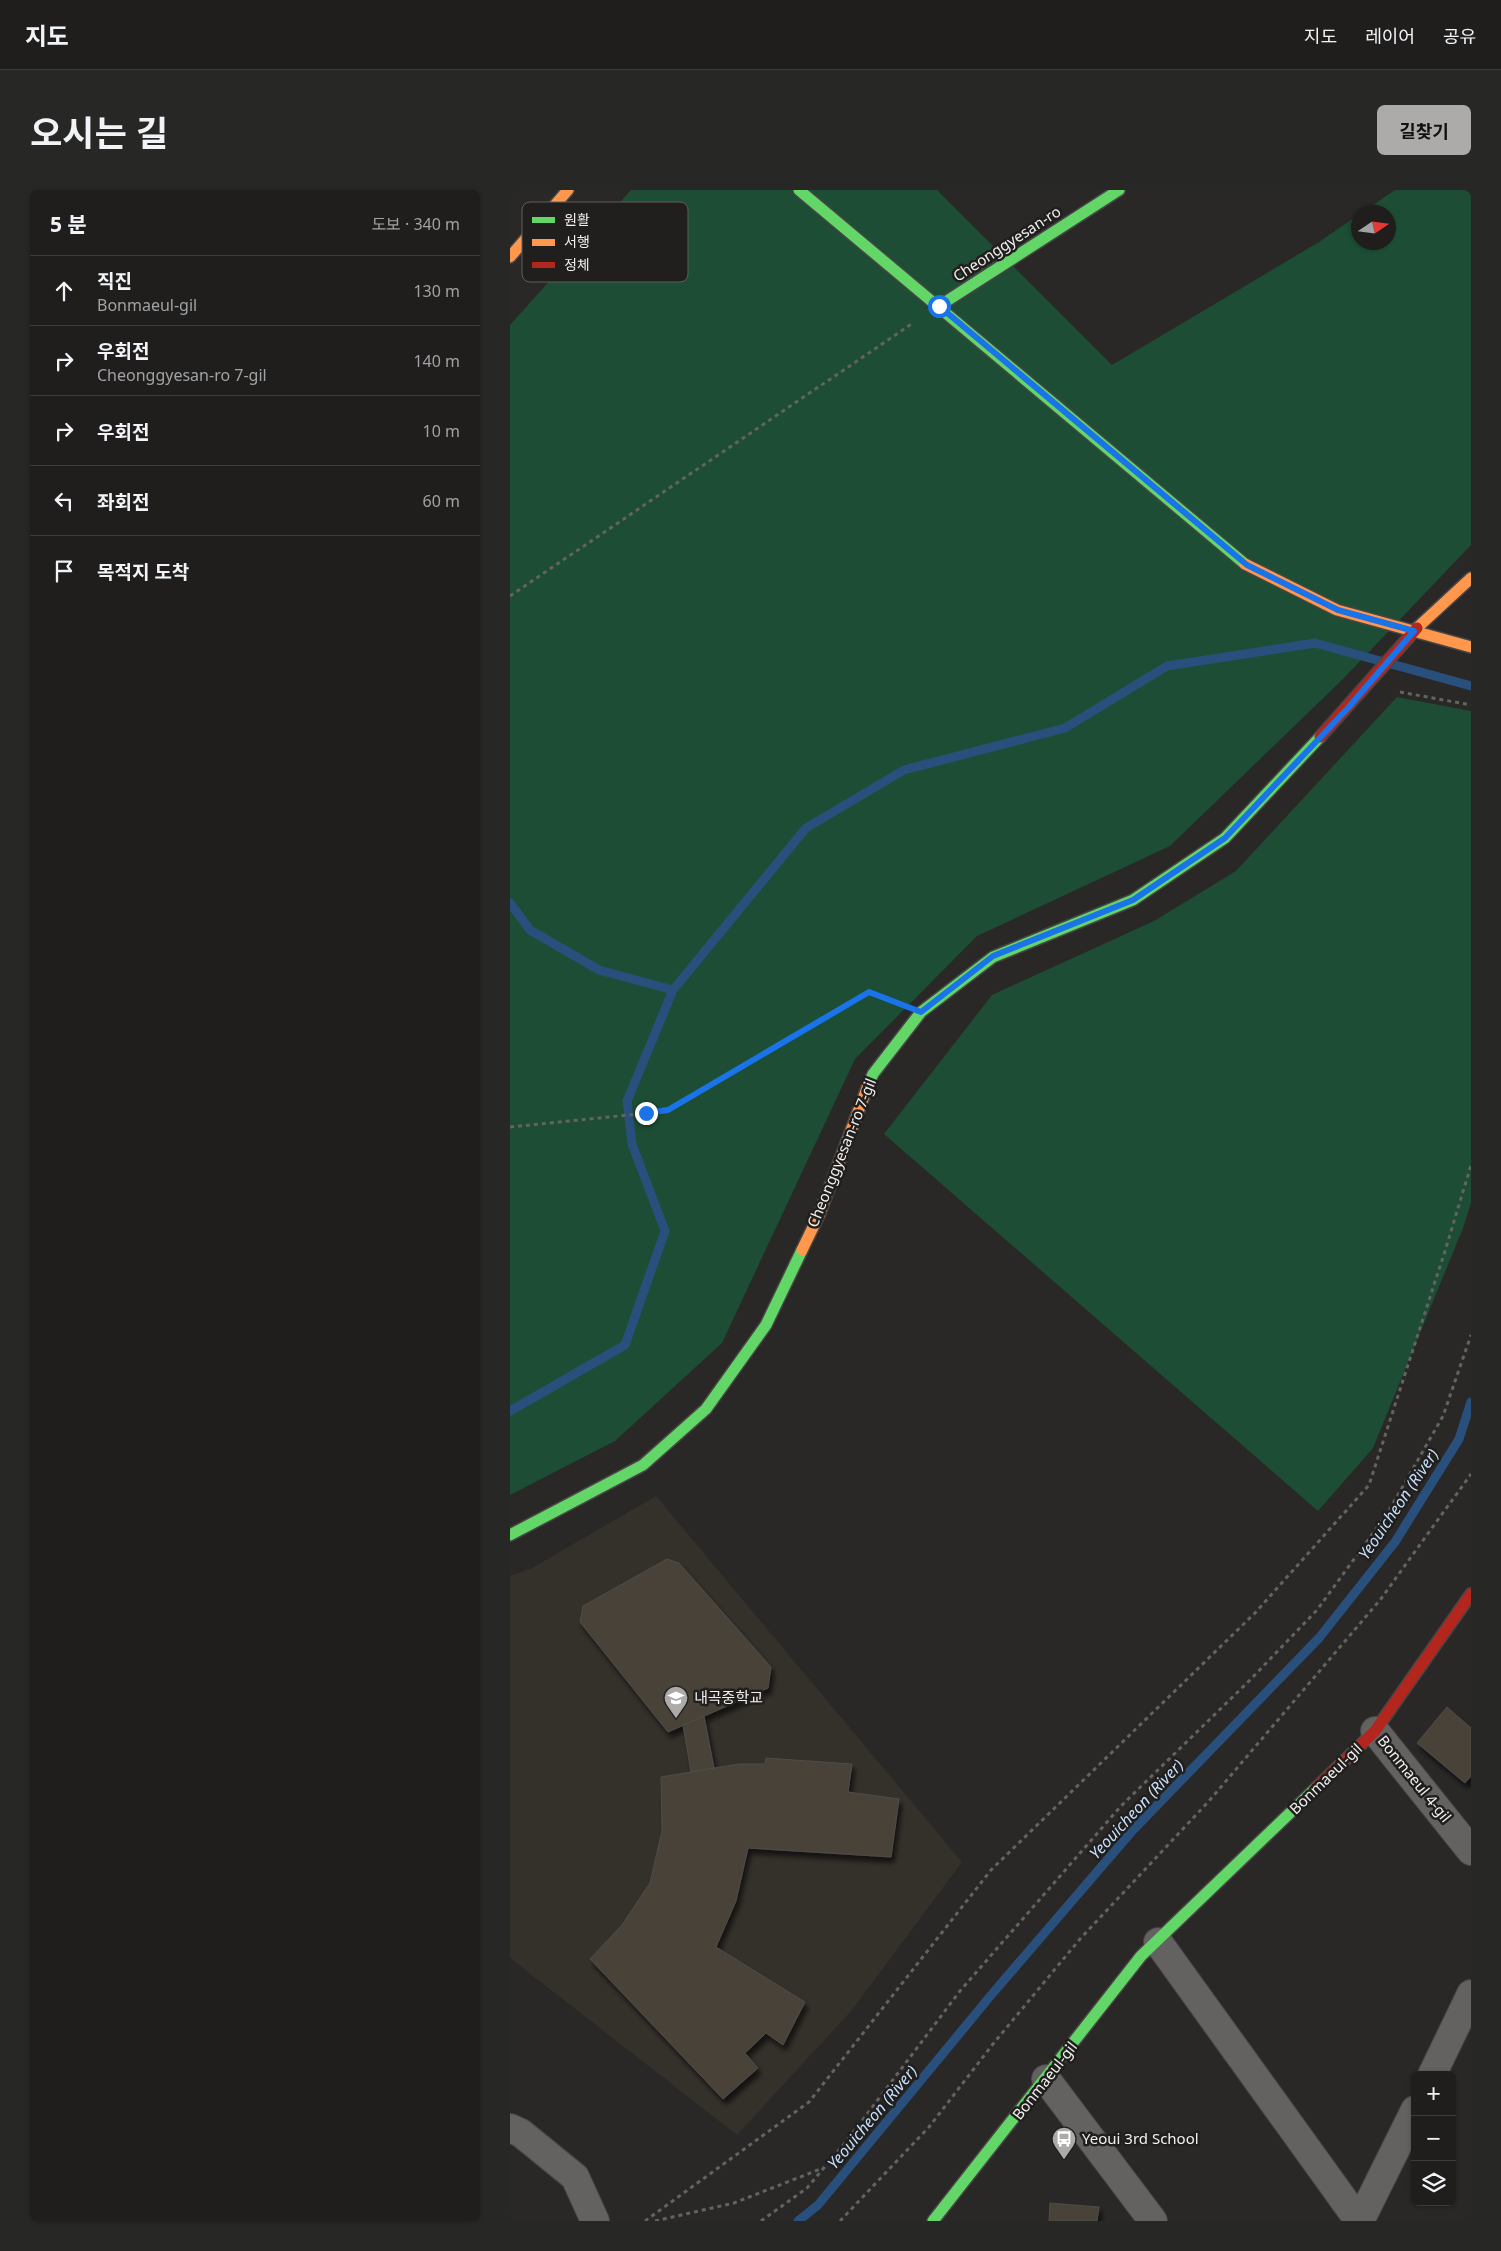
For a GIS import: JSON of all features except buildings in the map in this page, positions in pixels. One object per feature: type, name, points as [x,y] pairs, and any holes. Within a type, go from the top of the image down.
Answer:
[{"type":"street","points":[[558,202],[568,190]]},
{"type":"street","points":[[799,190],[1247,565],[1338,610],[1471,647]]},
{"type":"street","name":"Cheonggyesan-ro","points":[[939,306],[1118,190]]},
{"type":"street","points":[[510,257],[522,243]]},
{"type":"street","name":"Cheonggyesan-ro 7-gil","points":[[510,1535],[643,1465],[706,1409],[766,1325],[819,1215],[873,1074],[921,1012],[993,956],[1133,900],[1225,838],[1370,683],[1414,631],[1471,578]]},
{"type":"street","name":"Bonmaeul-gil","points":[[933,2221],[1141,1956],[1158,1942],[1375,1731],[1471,1594]]},
{"type":"street","name":"Bonmaeul 4-gil","points":[[1375,1731],[1471,1851]]},
{"type":"street","points":[[1158,1942],[1360,2221],[1412,2116]]},
{"type":"street","points":[[1434,2071],[1471,1994]]},
{"type":"street","points":[[1046,2079],[1153,2221]]},
{"type":"street","points":[[510,2128],[521,2133],[575,2177],[595,2221]]},
{"type":"path","points":[[510,596],[939,306]]},
{"type":"path","points":[[1370,683],[1471,705]]},
{"type":"path","points":[[510,1127],[668,1110],[869,992],[921,1012]]},
{"type":"path","points":[[645,2221],[809,2102],[991,1870],[1256,1612],[1369,1485],[1471,1165]]},
{"type":"path","points":[[761,2221],[806,2188],[825,2167],[960,1991],[1122,1806],[1250,1680],[1317,1610],[1387,1514],[1443,1416],[1471,1335]]},
{"type":"path","points":[[840,2221],[929,2127],[993,2044],[1080,1939],[1209,1801],[1380,1600],[1471,1474]]},
{"type":"path","points":[[655,2221],[734,2203],[825,2167]]},
{"type":"shaded area","name":"내곡중학교","points":[[656,1496],[962,1862],[852,2010],[737,2135],[510,1958],[510,1576],[532,1568]]},
{"type":"green space","points":[[631,190],[937,190],[1112,365],[1319,242],[1351,220],[1351,250],[1396,250],[1396,205],[1373,205],[1395,190],[1471,190],[1471,545],[1344,678],[1170,846],[977,936],[855,1059],[722,1343],[615,1441],[510,1495],[510,325],[549,282],[688,282],[688,202],[620,202]]},
{"type":"green space","points":[[1397,697],[1471,711],[1471,1203],[1463,1228],[1373,1448],[1318,1511],[884,1134],[992,995],[1154,921],[1236,871]]},
{"type":"waterway","points":[[510,1411],[625,1345],[665,1231],[632,1144],[627,1101],[673,990],[806,828],[904,770],[1065,728],[1167,666],[1315,643],[1471,686]]},
{"type":"waterway","points":[[510,903],[530,930],[599,970],[673,990]]},
{"type":"waterway","name":"Yeouicheon (River)","points":[[798,2221],[818,2205],[992,1994],[1133,1830],[1319,1638],[1395,1542],[1459,1439],[1471,1402]]},
{"type":"traffic: fast","points":[[799,190],[1245,564]]},
{"type":"traffic: fast","points":[[939,306],[1119,190]]},
{"type":"traffic: fast","points":[[869,1083],[873,1074],[921,1012],[993,957],[1133,900],[1225,838],[1320,737]]},
{"type":"traffic: fast","points":[[510,1535],[643,1465],[706,1409],[766,1325],[802,1250]]},
{"type":"traffic: fast","points":[[933,2221],[1141,1956],[1316,1788]]},
{"type":"traffic: slow","points":[[558,202],[568,190]]},
{"type":"traffic: slow","points":[[510,257],[522,243]]},
{"type":"traffic: slow","points":[[1245,564],[1337,610],[1471,647]]},
{"type":"traffic: slow","points":[[1417,628],[1471,578]]},
{"type":"traffic: slow","points":[[802,1250],[819,1215],[869,1083]]},
{"type":"traffic: jam","points":[[1320,737],[1417,628]]},
{"type":"traffic: jam","points":[[1316,1788],[1375,1731],[1471,1594]]},
{"type":"place","name":"내곡중학교","points":[[676,1719]]},
{"type":"place","name":"Yeoui 3rd School","points":[[1064,2160]]},
{"type":"route","points":[[646,1113],[668,1110],[869,992],[921,1012],[993,956],[1133,900],[1225,838],[1348,708],[1414,631],[1338,610],[1247,565],[939,306]]}]
